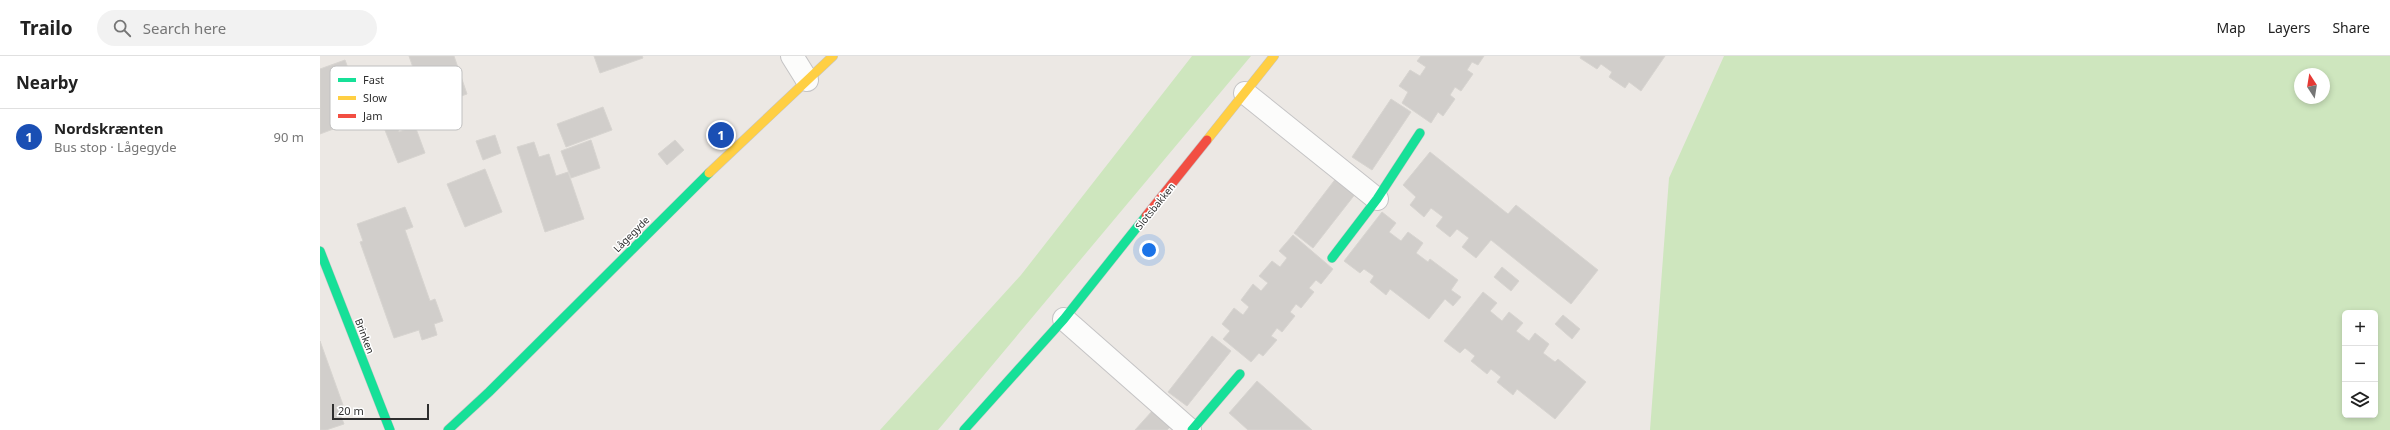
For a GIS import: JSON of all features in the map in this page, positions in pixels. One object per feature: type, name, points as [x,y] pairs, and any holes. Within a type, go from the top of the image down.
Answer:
[{"type":"street","points":[[792,56],[807,80]]},
{"type":"street","name":"Lågegyde","points":[[448,430],[489,392],[739,143],[833,56]]},
{"type":"street","name":"Slotsbakken","points":[[964,430],[1064,319],[1274,56]]},
{"type":"street","points":[[1245,93],[1377,199]]},
{"type":"street","points":[[1332,258],[1377,199],[1420,133]]},
{"type":"street","name":"Brinken","points":[[320,251],[390,430]]},
{"type":"street","points":[[1064,319],[1191,430],[1240,374]]},
{"type":"green space","points":[[1192,56],[1251,56],[938,430],[880,430],[1021,275]]},
{"type":"green space","points":[[1724,56],[2390,56],[2390,430],[1650,430],[1669,178]]},
{"type":"building","points":[[409,56],[454,56],[457,66],[412,66]]},
{"type":"building","points":[[594,56],[642,56],[643,58],[600,73]]},
{"type":"building","points":[[1421,56],[1484,56],[1478,65],[1472,62],[1467,70],[1473,74],[1461,91],[1455,87],[1450,95],[1455,99],[1443,116],[1438,112],[1431,123],[1402,103],[1408,92],[1399,86],[1410,70],[1420,76],[1426,67],[1417,61]]},
{"type":"building","points":[[1581,56],[1665,56],[1641,91],[1629,82],[1625,88],[1609,77],[1612,72],[1601,64],[1597,69],[1580,58]]},
{"type":"building","points":[[345,60],[347,66],[330,66],[331,130],[320,134],[320,69]]},
{"type":"building","points":[[462,79],[467,94],[462,96]]},
{"type":"building","points":[[1391,99],[1411,112],[1372,170],[1352,157]]},
{"type":"building","points":[[603,107],[612,130],[566,147],[557,124]]},
{"type":"building","points":[[385,130],[398,130],[399,132],[404,130],[416,130],[425,153],[398,163]]},
{"type":"building","points":[[495,135],[501,153],[483,160],[476,141]]},
{"type":"building","points":[[591,140],[600,168],[571,178],[561,151]]},
{"type":"building","points":[[675,140],[684,150],[667,165],[658,154]]},
{"type":"building","points":[[534,142],[539,157],[549,154],[556,176],[568,172],[584,219],[545,232],[517,147]]},
{"type":"building","points":[[1430,152],[1508,214],[1516,205],[1598,270],[1571,304],[1491,240],[1476,258],[1462,247],[1469,238],[1457,229],[1450,237],[1436,226],[1443,217],[1431,208],[1424,217],[1410,205],[1416,197],[1403,185]]},
{"type":"building","points":[[485,169],[502,212],[465,227],[447,184]]},
{"type":"building","points":[[1337,177],[1356,193],[1313,248],[1294,233]]},
{"type":"building","points":[[405,207],[413,227],[405,230],[430,301],[435,299],[443,321],[434,324],[437,335],[422,340],[419,330],[394,338],[360,242],[363,241],[357,224]]},
{"type":"building","points":[[1382,212],[1396,223],[1389,232],[1401,241],[1408,232],[1423,243],[1416,253],[1428,262],[1430,259],[1458,280],[1451,290],[1461,297],[1453,306],[1445,299],[1429,319],[1390,289],[1386,295],[1370,282],[1374,276],[1364,269],[1360,273],[1344,261]]},
{"type":"building","points":[[1293,235],[1333,269],[1321,284],[1316,280],[1309,288],[1314,292],[1301,308],[1296,304],[1290,312],[1295,316],[1282,332],[1277,328],[1271,336],[1277,340],[1263,356],[1259,353],[1251,362],[1223,339],[1230,331],[1222,324],[1234,308],[1243,315],[1249,307],[1241,300],[1253,284],[1261,291],[1268,283],[1259,276],[1272,261],[1280,267],[1287,258],[1279,251]]},
{"type":"building","points":[[1502,267],[1519,281],[1511,291],[1494,277]]},
{"type":"building","points":[[1483,292],[1497,303],[1490,311],[1502,321],[1509,312],[1523,323],[1516,331],[1529,341],[1535,333],[1549,344],[1543,353],[1555,362],[1558,359],[1586,382],[1555,419],[1517,389],[1513,395],[1497,382],[1501,377],[1491,369],[1487,374],[1471,361],[1475,356],[1465,348],[1460,353],[1444,341]]},
{"type":"building","points":[[1563,315],[1580,329],[1572,339],[1555,324]]},
{"type":"building","points":[[1212,336],[1231,351],[1187,406],[1168,392]]},
{"type":"building","points":[[320,341],[343,405],[337,406],[344,424],[326,430],[320,430]]},
{"type":"building","points":[[1257,381],[1312,430],[1248,430],[1229,413]]},
{"type":"building","points":[[1153,410],[1171,426],[1167,430],[1135,430]]},
{"type":"traffic: fast","points":[[1332,258],[1377,199],[1420,133]]},
{"type":"traffic: fast","points":[[448,430],[489,392],[709,173]]},
{"type":"traffic: fast","points":[[964,430],[1064,319],[1146,216]]},
{"type":"traffic: fast","points":[[320,251],[390,430]]},
{"type":"traffic: fast","points":[[1192,430],[1240,374]]},
{"type":"traffic: slow","points":[[709,173],[833,56]]},
{"type":"traffic: slow","points":[[1207,140],[1274,56]]},
{"type":"traffic: jam","points":[[1146,216],[1207,140]]},
{"type":"place","name":"Nordskrænten","points":[[721,135]]}]
